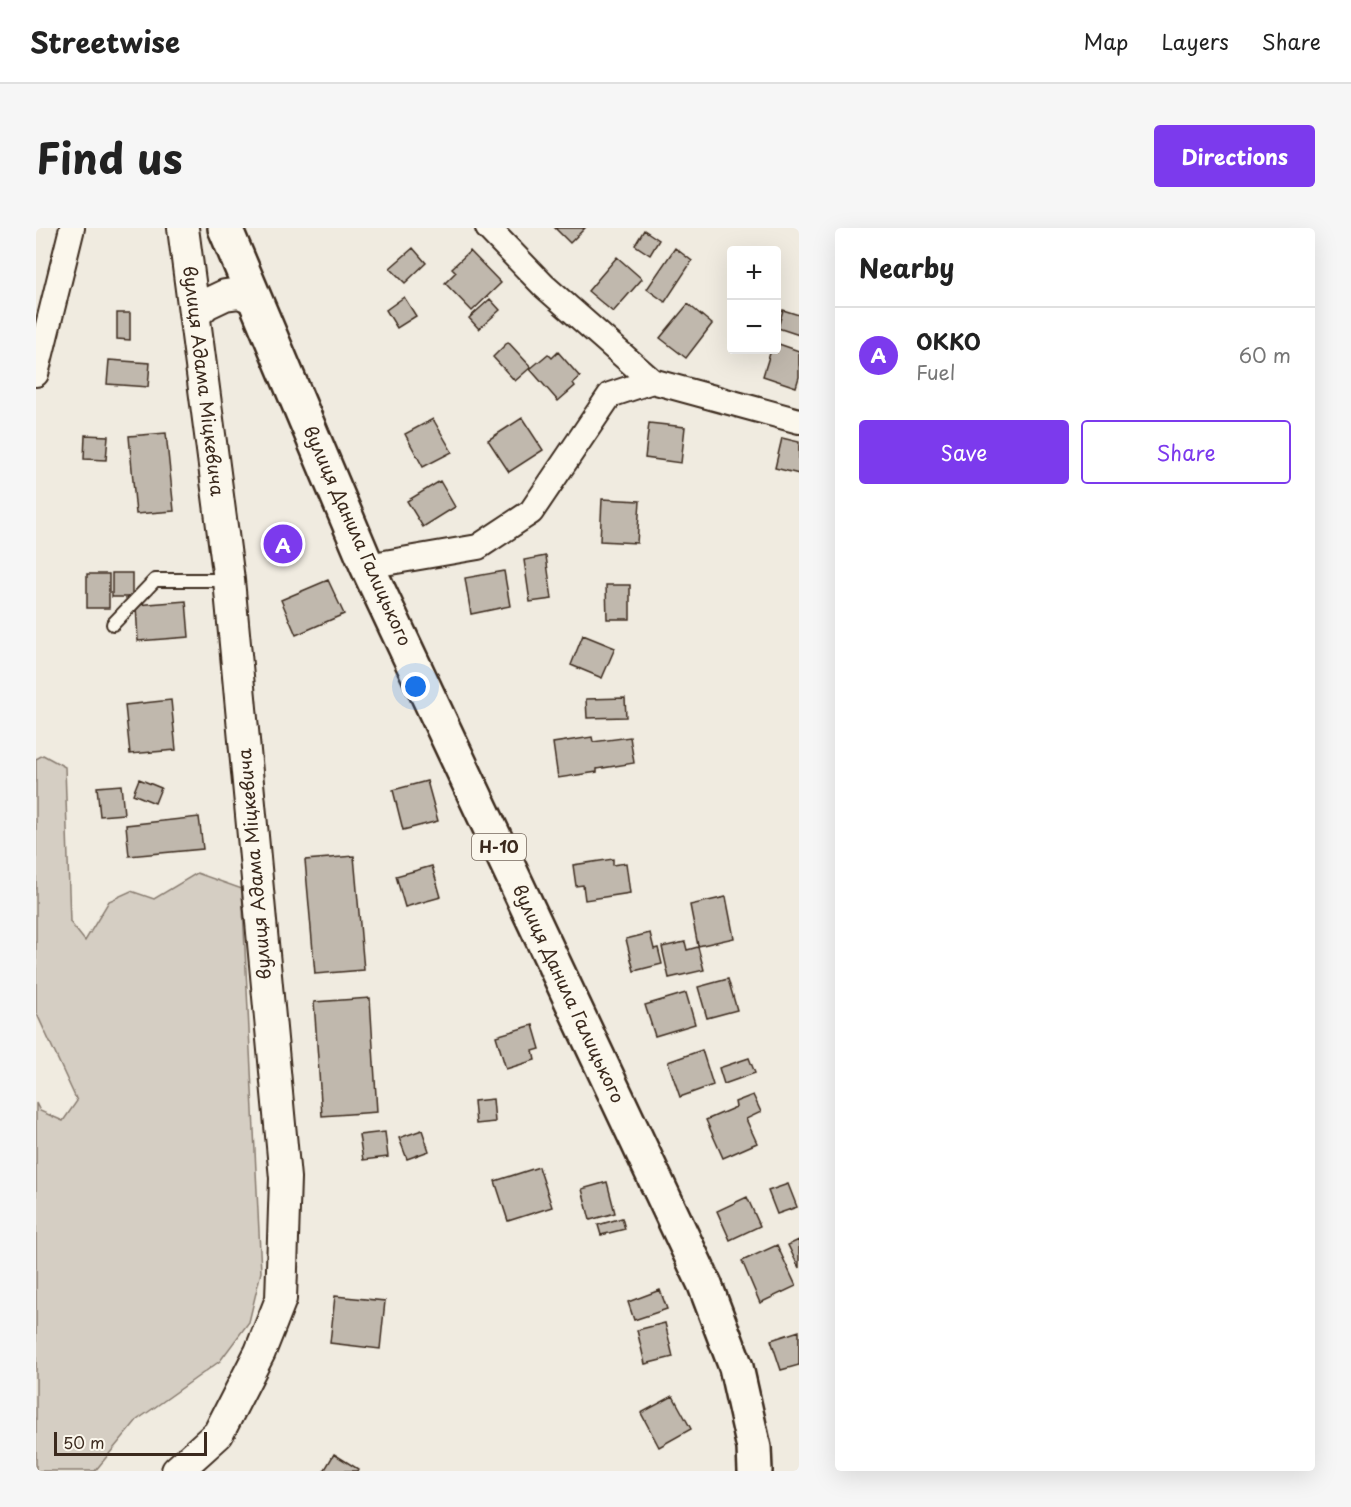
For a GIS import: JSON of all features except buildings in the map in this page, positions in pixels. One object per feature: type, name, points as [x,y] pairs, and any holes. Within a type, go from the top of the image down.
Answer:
[{"type":"main road","name":"вулиця Данила Галицького","points":[[225,228],[367,566],[705,1285],[736,1367],[754,1448],[755,1471]]},
{"type":"street","points":[[36,374],[72,228]]},
{"type":"street","name":"вулиця Адама Міцкевича","points":[[177,1471],[218,1434],[260,1353],[281,1299],[285,1178],[229,580],[183,228]]},
{"type":"street","points":[[488,228],[544,286],[652,381],[799,421]]},
{"type":"street","points":[[195,315],[206,304],[225,295],[240,293],[254,299]]},
{"type":"street","points":[[367,566],[478,547],[531,512],[610,395],[652,381]]},
{"type":"lane","points":[[113,624],[155,580],[229,580]]},
{"type":"shaded area","points":[[43,755],[65,767],[70,922],[85,941],[109,901],[131,891],[154,899],[197,873],[242,889],[261,1272],[249,1322],[220,1361],[137,1420],[95,1471],[36,1471],[36,1103],[40,1111],[63,1121],[77,1101],[36,1012],[36,759]]},
{"type":"place","name":"ОККО","points":[[283,544]]}]
